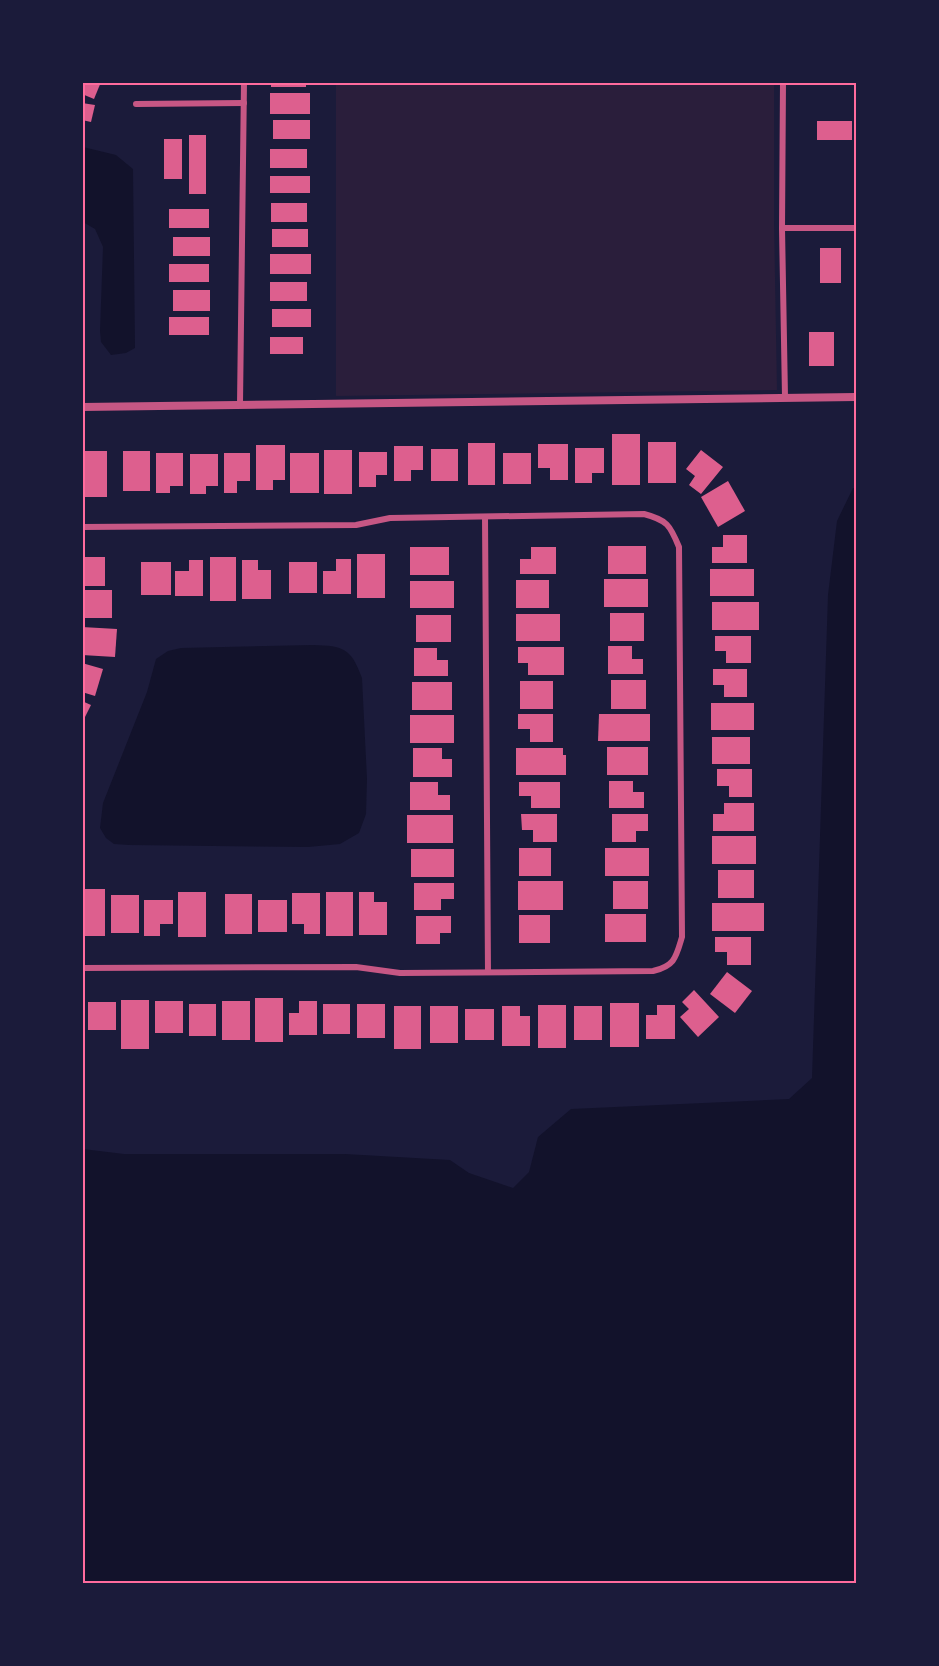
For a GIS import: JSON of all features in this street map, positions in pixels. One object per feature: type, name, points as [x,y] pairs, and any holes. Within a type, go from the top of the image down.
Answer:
[{"type":"street","points":[[240,404],[244,82]]},
{"type":"street","points":[[783,82],[782,228],[785,397]]},
{"type":"street","points":[[136,104],[244,103]]},
{"type":"street","points":[[782,228],[856,228]]},
{"type":"street","points":[[82,407],[856,397]]},
{"type":"street","points":[[82,527],[356,525],[390,518],[644,514],[661,519],[672,528],[679,547],[682,938],[676,958],[666,968],[653,970],[400,973],[356,967],[82,968]]},
{"type":"street","points":[[485,517],[488,972]]},
{"type":"shaded area","points":[[336,83],[774,83],[777,390],[336,396]]},
{"type":"shaded area","points":[[83,147],[116,155],[133,169],[135,348],[126,353],[111,355],[101,342],[103,247],[95,229],[83,222]]},
{"type":"shaded area","points":[[853,488],[856,488],[856,1583],[379,1584],[376,1581],[368,1584],[83,1583],[83,1149],[124,1154],[345,1154],[450,1160],[469,1173],[513,1188],[529,1172],[538,1137],[571,1109],[789,1099],[812,1078],[828,595],[837,521]]},
{"type":"shaded area","points":[[332,646],[345,651],[354,660],[362,678],[367,779],[366,814],[359,833],[340,844],[308,847],[129,845],[114,844],[106,838],[100,828],[103,803],[147,692],[156,659],[168,651],[181,648]]},
{"type":"building","points":[[82,82],[101,82],[94,99],[82,94]]},
{"type":"building","points":[[271,82],[306,82],[306,87],[271,87]]},
{"type":"building","points":[[270,93],[310,93],[310,114],[270,114]]},
{"type":"building","points":[[82,103],[95,105],[91,122],[82,120]]},
{"type":"building","points":[[273,120],[310,120],[310,139],[273,139]]},
{"type":"building","points":[[817,121],[852,121],[852,140],[817,140]]},
{"type":"building","points":[[189,135],[206,135],[206,194],[189,194]]},
{"type":"building","points":[[164,139],[182,139],[182,179],[164,179]]},
{"type":"building","points":[[270,149],[307,149],[307,168],[270,168]]},
{"type":"building","points":[[270,176],[310,176],[310,193],[270,193]]},
{"type":"building","points":[[271,203],[307,203],[307,222],[271,222]]},
{"type":"building","points":[[169,209],[209,209],[209,228],[169,228]]},
{"type":"building","points":[[272,229],[308,229],[308,247],[272,247]]},
{"type":"building","points":[[173,237],[210,237],[210,256],[173,256]]},
{"type":"building","points":[[820,248],[841,248],[841,283],[820,283]]},
{"type":"building","points":[[270,254],[311,254],[311,274],[270,274]]},
{"type":"building","points":[[169,264],[209,264],[209,282],[169,282]]},
{"type":"building","points":[[270,282],[307,282],[307,301],[270,301]]},
{"type":"building","points":[[173,290],[210,290],[210,311],[173,311]]},
{"type":"building","points":[[272,309],[311,309],[311,327],[272,327]]},
{"type":"building","points":[[169,317],[209,317],[209,335],[169,335]]},
{"type":"building","points":[[809,332],[834,332],[834,366],[809,366]]},
{"type":"building","points":[[270,337],[303,337],[303,354],[270,354]]},
{"type":"building","points":[[612,434],[640,434],[640,485],[612,485]]},
{"type":"building","points":[[648,442],[676,442],[676,483],[648,483]]},
{"type":"building","points":[[468,443],[495,443],[495,485],[468,485]]},
{"type":"building","points":[[538,444],[568,444],[568,480],[550,480],[550,468],[538,468]]},
{"type":"building","points":[[256,445],[285,445],[285,480],[273,480],[273,490],[256,490]]},
{"type":"building","points":[[394,446],[423,446],[423,470],[411,470],[411,481],[394,481]]},
{"type":"building","points":[[575,448],[604,448],[604,473],[592,473],[592,483],[575,483]]},
{"type":"building","points":[[431,449],[458,449],[458,481],[431,481]]},
{"type":"building","points":[[324,450],[352,450],[352,494],[324,494]]},
{"type":"building","points":[[701,450],[723,467],[701,494],[689,485],[695,476],[686,469]]},
{"type":"building","points":[[82,451],[107,451],[107,497],[82,497]]},
{"type":"building","points":[[123,451],[150,451],[150,491],[123,491]]},
{"type":"building","points":[[359,452],[387,452],[387,475],[376,475],[376,487],[359,487]]},
{"type":"building","points":[[156,453],[183,453],[183,486],[170,486],[170,493],[156,493]]},
{"type":"building","points":[[224,453],[250,453],[250,481],[237,481],[237,493],[224,493]]},
{"type":"building","points":[[290,453],[319,453],[319,493],[290,493]]},
{"type":"building","points":[[503,453],[531,453],[531,484],[503,484]]},
{"type":"building","points":[[190,454],[218,454],[218,486],[206,486],[206,494],[190,494]]},
{"type":"building","points":[[728,481],[745,511],[718,527],[701,497]]},
{"type":"building","points":[[723,535],[747,535],[747,563],[712,563],[712,547],[723,547]]},
{"type":"building","points":[[608,546],[646,546],[646,574],[608,574]]},
{"type":"building","points":[[410,547],[449,547],[449,575],[410,575]]},
{"type":"building","points":[[531,547],[556,547],[556,574],[520,574],[520,559],[531,559]]},
{"type":"building","points":[[357,554],[385,554],[385,598],[357,598]]},
{"type":"building","points":[[82,557],[105,557],[105,586],[82,586]]},
{"type":"building","points":[[210,557],[236,557],[236,601],[210,601]]},
{"type":"building","points":[[336,559],[351,559],[351,594],[323,594],[323,571],[336,571]]},
{"type":"building","points":[[189,560],[203,560],[203,596],[175,596],[175,571],[189,571]]},
{"type":"building","points":[[242,560],[258,560],[258,570],[271,570],[271,599],[242,599]]},
{"type":"building","points":[[141,562],[171,562],[171,595],[141,595]]},
{"type":"building","points":[[289,562],[317,562],[317,593],[289,593]]},
{"type":"building","points":[[710,569],[754,569],[754,596],[710,596]]},
{"type":"building","points":[[604,579],[648,579],[648,607],[604,607]]},
{"type":"building","points":[[516,580],[549,580],[549,608],[516,608]]},
{"type":"building","points":[[410,581],[454,581],[454,608],[410,608]]},
{"type":"building","points":[[82,590],[112,590],[112,618],[82,618]]},
{"type":"building","points":[[712,602],[759,602],[759,630],[712,630]]},
{"type":"building","points":[[610,613],[644,613],[644,641],[610,641]]},
{"type":"building","points":[[516,614],[560,614],[560,641],[516,641]]},
{"type":"building","points":[[416,615],[451,615],[451,642],[416,642]]},
{"type":"building","points":[[82,627],[117,629],[115,657],[82,655]]},
{"type":"building","points":[[715,636],[751,636],[751,663],[726,663],[726,651],[715,651]]},
{"type":"building","points":[[608,646],[632,646],[632,659],[643,659],[643,674],[608,674]]},
{"type":"building","points":[[518,647],[564,647],[564,675],[528,675],[528,663],[518,663]]},
{"type":"building","points":[[414,648],[437,648],[437,660],[448,660],[448,676],[414,676]]},
{"type":"building","points":[[82,663],[103,669],[95,696],[82,692]]},
{"type":"building","points":[[713,669],[747,669],[747,697],[724,697],[724,685],[713,685]]},
{"type":"building","points":[[611,680],[646,680],[646,709],[611,709]]},
{"type":"building","points":[[520,681],[553,681],[553,709],[520,709]]},
{"type":"building","points":[[412,682],[452,682],[452,710],[412,710]]},
{"type":"building","points":[[82,701],[91,705],[82,723]]},
{"type":"building","points":[[711,703],[754,703],[754,730],[711,730]]},
{"type":"building","points":[[518,714],[553,714],[553,742],[530,742],[530,729],[518,729]]},
{"type":"building","points":[[599,714],[650,714],[650,741],[598,741]]},
{"type":"building","points":[[410,715],[454,715],[454,743],[410,743]]},
{"type":"building","points":[[712,737],[750,737],[750,764],[712,764]]},
{"type":"building","points":[[607,747],[648,747],[648,775],[607,775]]},
{"type":"building","points":[[413,748],[442,748],[442,759],[452,759],[452,777],[413,777]]},
{"type":"building","points":[[516,748],[563,748],[563,755],[566,755],[566,775],[516,775]]},
{"type":"building","points":[[717,769],[752,769],[752,797],[729,797],[729,786],[717,786]]},
{"type":"building","points":[[609,781],[633,781],[633,792],[644,792],[644,808],[609,808]]},
{"type":"building","points":[[410,782],[438,782],[438,795],[450,795],[450,810],[410,810]]},
{"type":"building","points":[[519,782],[560,782],[560,808],[531,808],[531,796],[519,796]]},
{"type":"building","points":[[724,803],[754,803],[754,831],[713,831],[713,814],[724,814]]},
{"type":"building","points":[[521,814],[557,814],[557,842],[533,842],[533,830],[522,830]]},
{"type":"building","points":[[612,814],[648,814],[648,831],[636,831],[636,842],[612,842]]},
{"type":"building","points":[[407,815],[453,815],[453,843],[407,843]]},
{"type":"building","points":[[712,836],[756,836],[756,864],[712,864]]},
{"type":"building","points":[[519,848],[551,848],[551,876],[519,876]]},
{"type":"building","points":[[605,848],[649,848],[649,876],[605,876]]},
{"type":"building","points":[[411,849],[454,849],[454,877],[411,877]]},
{"type":"building","points":[[718,870],[754,870],[754,898],[718,898]]},
{"type":"building","points":[[518,881],[563,881],[563,910],[518,910]]},
{"type":"building","points":[[613,881],[648,881],[648,909],[613,909]]},
{"type":"building","points":[[414,883],[454,883],[454,899],[441,899],[441,910],[414,910]]},
{"type":"building","points":[[82,889],[105,889],[105,936],[82,936]]},
{"type":"building","points":[[178,892],[206,892],[206,937],[178,937]]},
{"type":"building","points":[[326,892],[353,892],[353,936],[326,936]]},
{"type":"building","points":[[359,892],[374,892],[374,902],[387,902],[387,935],[359,935]]},
{"type":"building","points":[[292,893],[320,893],[320,934],[304,934],[304,924],[292,924]]},
{"type":"building","points":[[225,894],[252,894],[252,934],[225,934]]},
{"type":"building","points":[[111,895],[139,895],[139,933],[111,933]]},
{"type":"building","points":[[144,900],[173,900],[173,924],[160,924],[160,936],[144,936]]},
{"type":"building","points":[[258,900],[287,900],[287,932],[258,932]]},
{"type":"building","points":[[712,903],[764,903],[764,931],[712,931]]},
{"type":"building","points":[[605,914],[646,914],[646,942],[605,942]]},
{"type":"building","points":[[519,915],[550,915],[550,943],[519,943]]},
{"type":"building","points":[[416,916],[451,916],[451,933],[440,933],[440,944],[416,944]]},
{"type":"building","points":[[715,937],[751,937],[751,965],[727,965],[727,952],[715,952]]},
{"type":"building","points":[[727,972],[752,991],[735,1013],[710,994]]},
{"type":"building","points":[[694,990],[719,1017],[698,1037],[680,1017],[689,1009],[682,1002]]},
{"type":"building","points":[[255,998],[283,998],[283,1042],[255,1042]]},
{"type":"building","points":[[121,1000],[149,1000],[149,1049],[121,1049]]},
{"type":"building","points":[[155,1001],[183,1001],[183,1033],[155,1033]]},
{"type":"building","points":[[222,1001],[250,1001],[250,1040],[222,1040]]},
{"type":"building","points":[[299,1001],[317,1001],[317,1035],[289,1035],[289,1013],[299,1013]]},
{"type":"building","points":[[88,1002],[116,1002],[116,1030],[88,1030]]},
{"type":"building","points":[[610,1003],[639,1003],[639,1047],[610,1047]]},
{"type":"building","points":[[189,1004],[216,1004],[216,1036],[189,1036]]},
{"type":"building","points":[[323,1004],[350,1004],[350,1034],[323,1034]]},
{"type":"building","points":[[357,1004],[385,1004],[385,1038],[357,1038]]},
{"type":"building","points":[[538,1005],[566,1005],[566,1048],[538,1048]]},
{"type":"building","points":[[657,1005],[675,1005],[675,1039],[646,1039],[646,1015],[657,1015]]},
{"type":"building","points":[[394,1006],[421,1006],[421,1049],[394,1049]]},
{"type":"building","points":[[430,1006],[458,1006],[458,1043],[430,1043]]},
{"type":"building","points":[[502,1006],[520,1006],[520,1016],[530,1016],[530,1046],[502,1046]]},
{"type":"building","points":[[574,1006],[602,1006],[602,1040],[574,1040]]},
{"type":"building","points":[[465,1009],[494,1009],[494,1040],[465,1040]]}]
